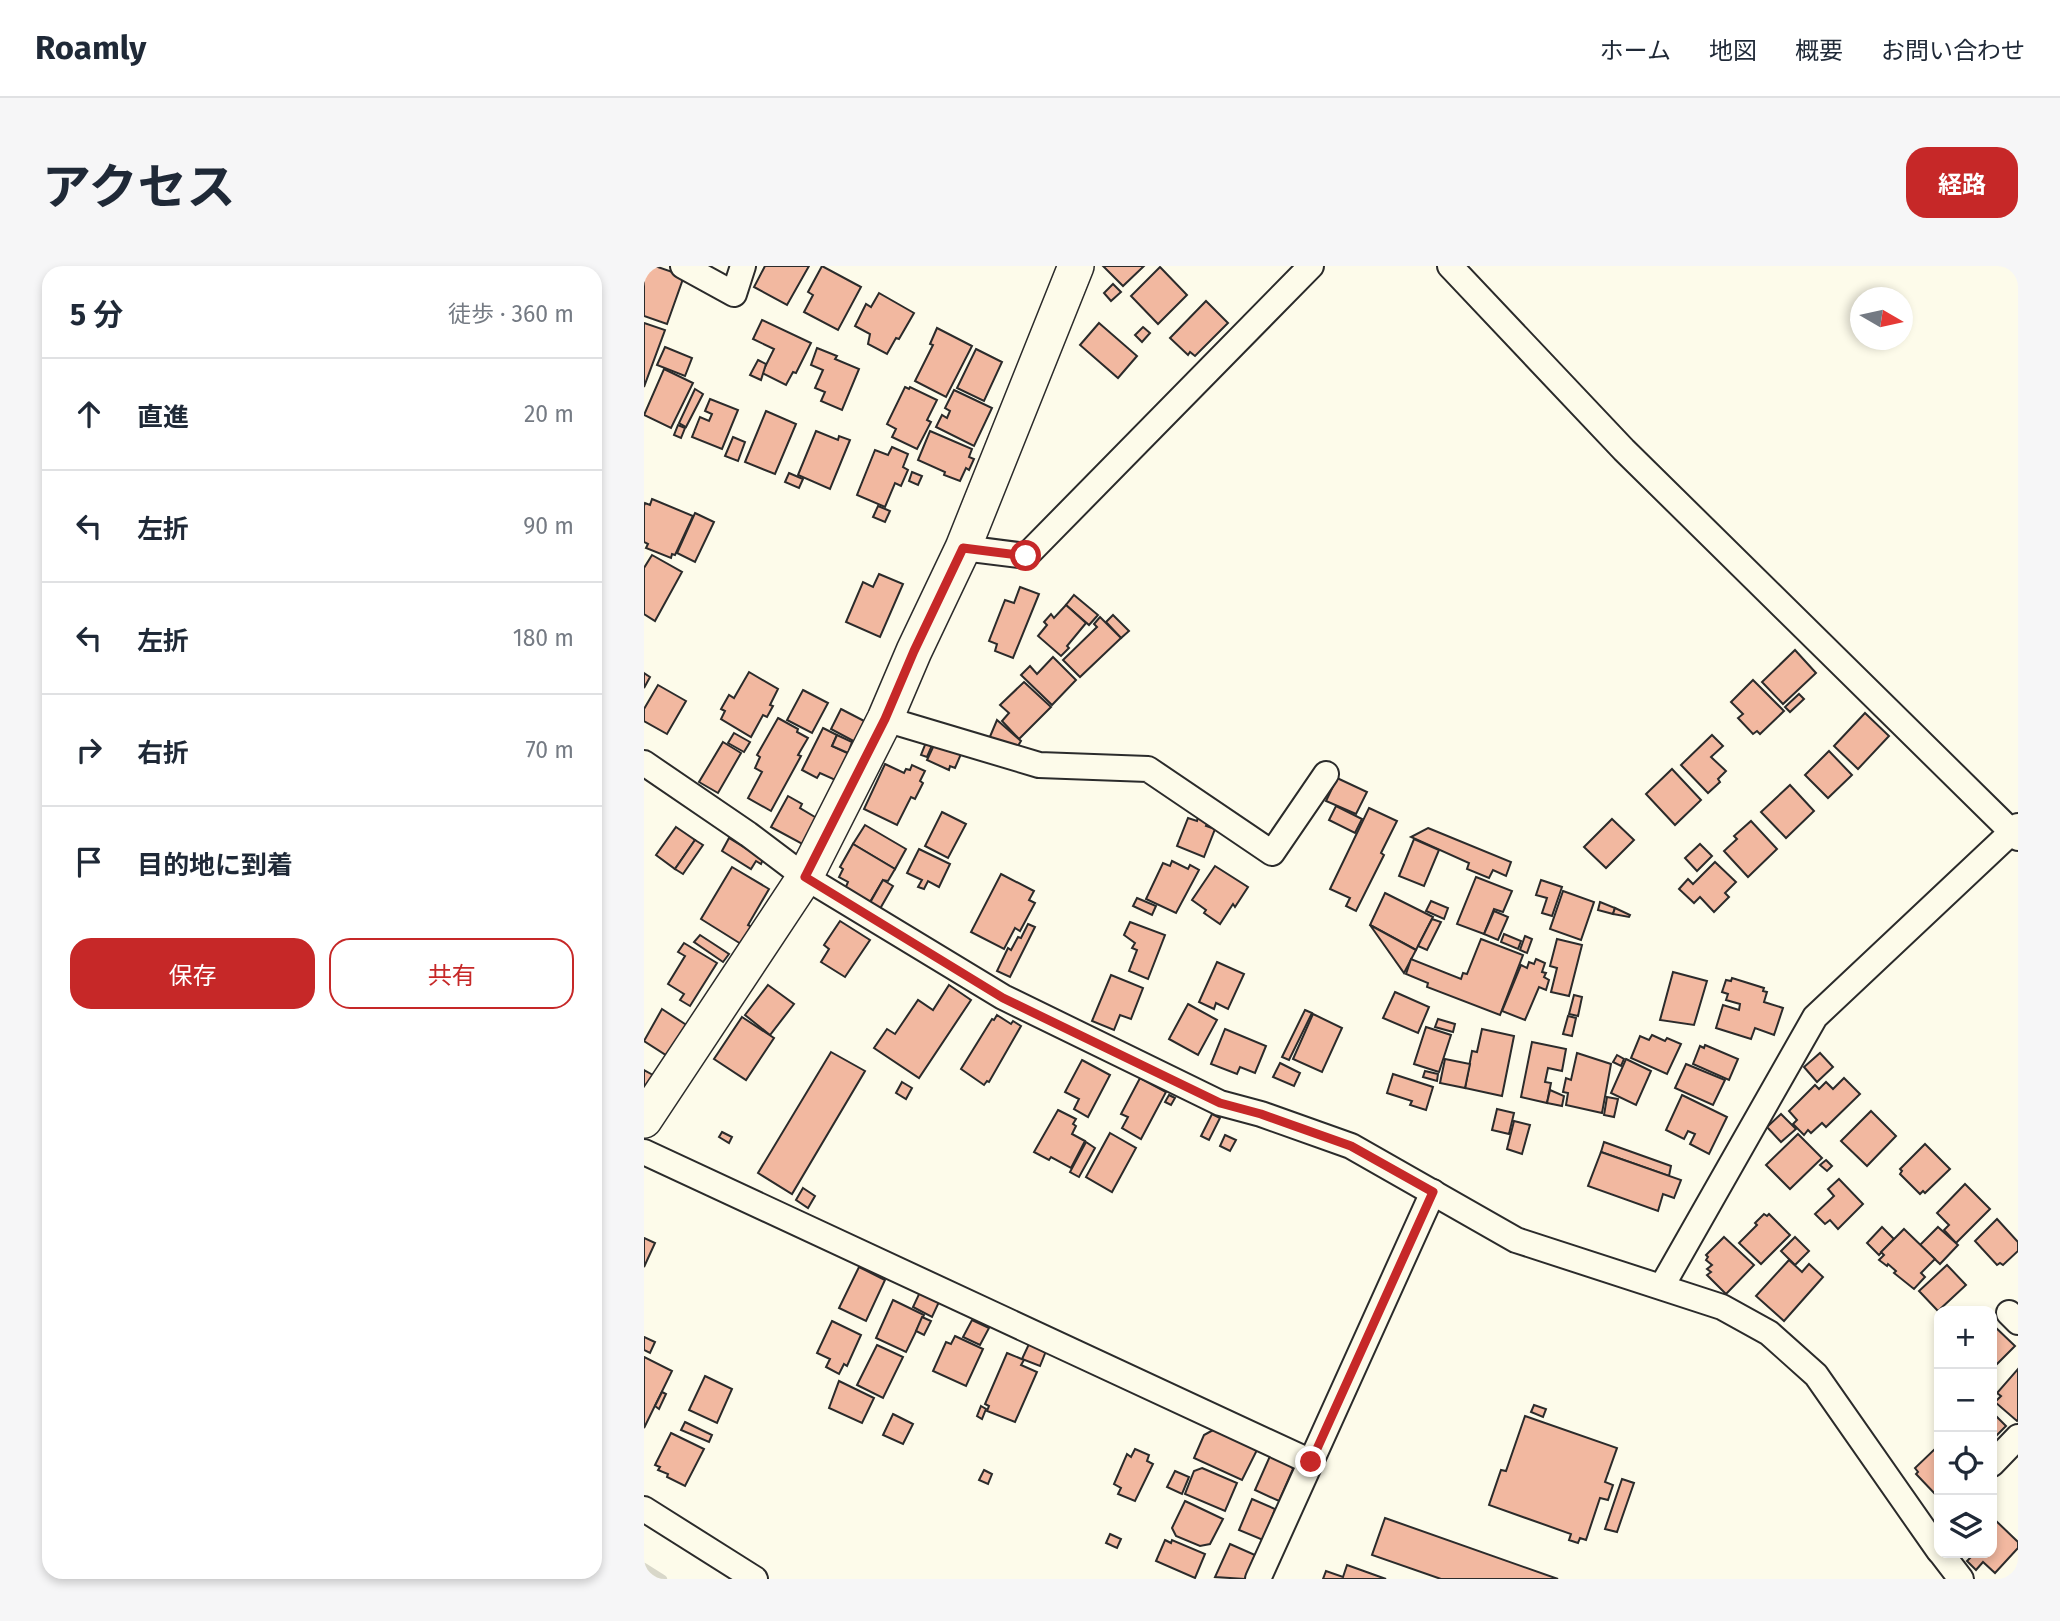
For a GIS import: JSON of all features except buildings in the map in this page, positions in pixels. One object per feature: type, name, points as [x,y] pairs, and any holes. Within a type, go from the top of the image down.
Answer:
[{"type":"street","points":[[683,266],[734,294],[743,266]]},
{"type":"street","points":[[644,1120],[805,877],[885,719],[963,548],[1076,266]]},
{"type":"street","points":[[963,548],[1026,556],[1311,266]]},
{"type":"street","points":[[1450,266],[1624,450],[2016,832],[1815,1017],[1661,1286]]},
{"type":"street","points":[[885,719],[1039,765],[1148,769],[1272,853],[1326,774]]},
{"type":"street","points":[[648,773],[748,834],[805,877],[1003,998],[1220,1103],[1261,1114],[1351,1146],[1516,1240],[1722,1307],[1769,1333],[1816,1375],[1934,1536]]},
{"type":"street","points":[[644,1152],[1311,1462]]},
{"type":"street","points":[[1258,1579],[1433,1192]]},
{"type":"street","points":[[1997,1459],[2018,1437]]},
{"type":"street","points":[[644,1509],[755,1579]]},
{"type":"street","points":[[1948,1558],[1961,1579]]},
{"type":"waterway","points":[[644,1567],[663,1579]]},
{"type":"route","points":[[1026,556],[963,548],[885,719],[805,877],[1003,998],[1220,1103],[1261,1114],[1351,1146],[1433,1192],[1311,1462]]}]
